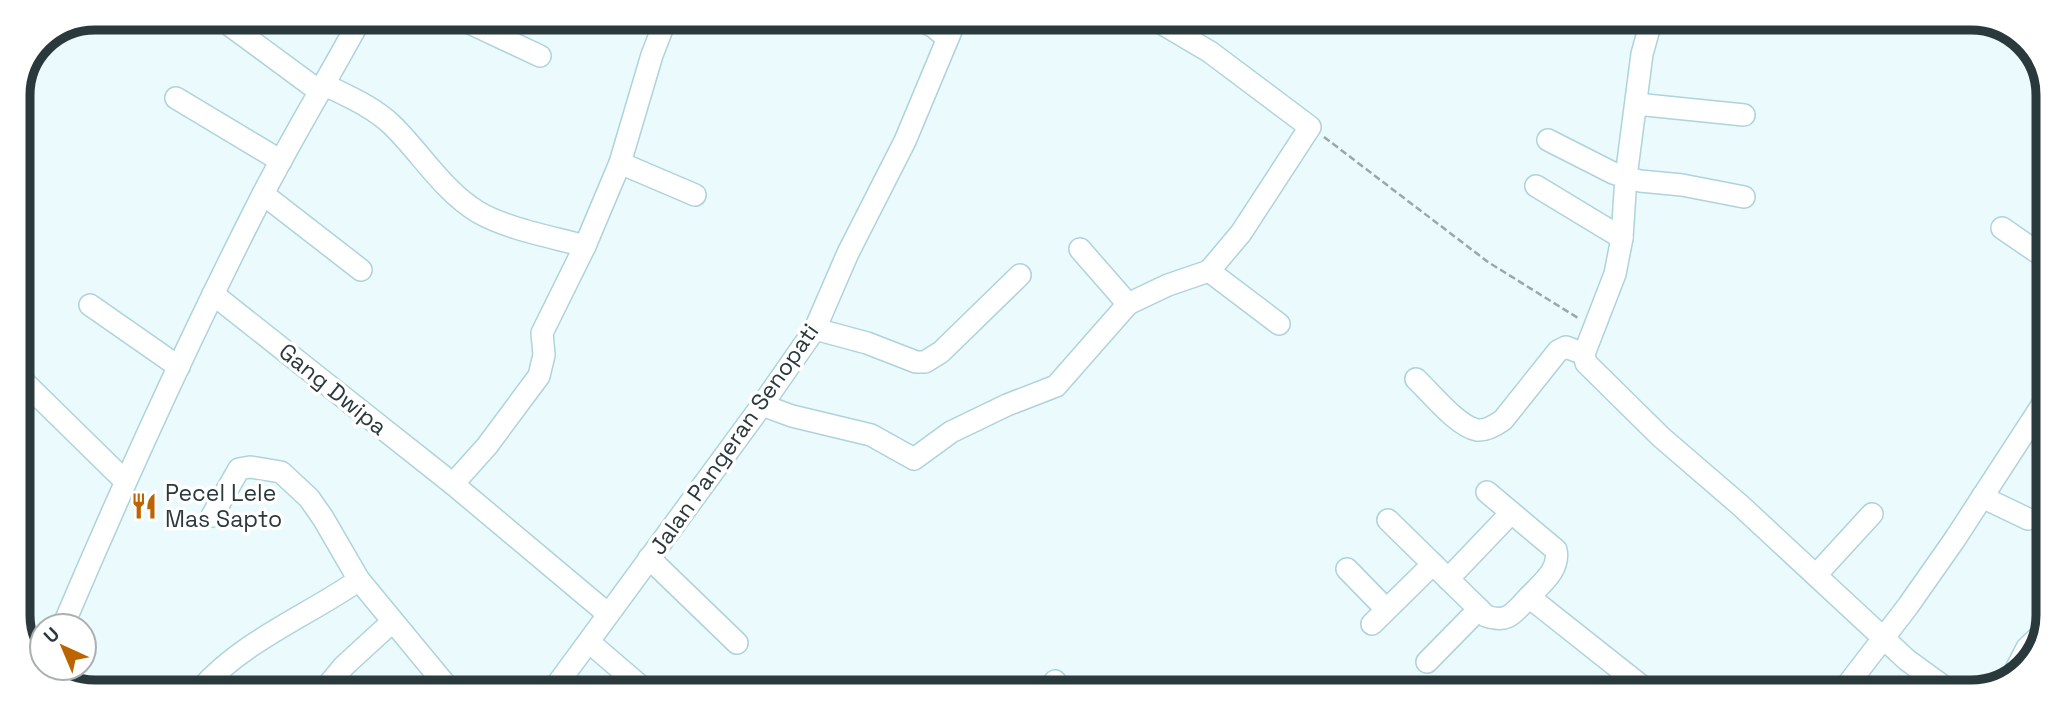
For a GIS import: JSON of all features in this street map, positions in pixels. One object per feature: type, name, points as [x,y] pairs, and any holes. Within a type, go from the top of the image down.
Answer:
[{"type":"street","points":[[238,30],[321,87],[375,110],[457,195],[478,212],[500,222],[585,246]]},
{"type":"street","points":[[68,612],[125,481],[213,294],[263,194],[354,30]]},
{"type":"street","points":[[485,30],[540,56]]},
{"type":"street","points":[[453,484],[487,446],[539,376],[544,355],[542,333],[585,246],[620,163],[662,30]]},
{"type":"street","name":"Jalan Pangeran Senopati","points":[[560,680],[815,329],[848,253],[905,141],[951,30]]},
{"type":"street","points":[[762,405],[792,416],[871,435],[914,459],[951,432],[1007,405],[1056,386],[1128,304],[1168,285],[1209,271],[1241,233],[1310,127],[1210,52],[1173,30]]},
{"type":"street","points":[[1649,30],[1642,54],[1626,177],[1622,238],[1615,274],[1584,354],[1586,363],[1638,416],[1933,680]]},
{"type":"street","points":[[176,98],[281,161]]},
{"type":"street","points":[[1636,104],[1744,116]]},
{"type":"street","points":[[1548,140],[1626,177],[1744,197]]},
{"type":"street","points":[[620,163],[695,195]]},
{"type":"street","points":[[1536,186],[1622,238]]},
{"type":"street","points":[[263,194],[361,270]]},
{"type":"street","points":[[2002,228],[2036,251]]},
{"type":"street","points":[[1080,248],[1128,304]]},
{"type":"street","points":[[1209,271],[1279,324]]},
{"type":"street","points":[[815,329],[877,346],[916,362],[925,362],[941,352],[1020,275]]},
{"type":"street","name":"Gang Dwipa","points":[[213,294],[453,484],[608,614]]},
{"type":"street","points":[[90,305],[179,367]]},
{"type":"street","points":[[1416,379],[1461,422],[1478,430],[1492,427],[1503,420],[1558,351],[1566,347],[1584,354]]},
{"type":"street","points":[[30,401],[54,410],[125,481]]},
{"type":"street","points":[[1851,680],[1919,591],[2036,414]]},
{"type":"street","points":[[212,516],[239,469],[250,467],[281,472],[309,498],[359,580],[441,680]]},
{"type":"street","points":[[1388,520],[1486,616],[1497,620],[1506,619],[1555,568],[1558,559],[1556,550],[1488,492]]},
{"type":"street","points":[[1982,497],[2028,519]]},
{"type":"street","points":[[1448,579],[1511,513]]},
{"type":"street","points":[[1816,575],[1872,514]]},
{"type":"street","points":[[649,558],[737,643]]},
{"type":"street","points":[[1347,569],[1379,617],[1433,564]]},
{"type":"street","points":[[209,680],[234,658],[359,580]]},
{"type":"street","points":[[1529,597],[1634,680]]},
{"type":"street","points":[[1427,662],[1479,609]]},
{"type":"street","points":[[332,680],[392,622]]},
{"type":"street","points":[[589,642],[633,680]]},
{"type":"path","points":[[1310,127],[1488,262],[1594,328]]},
{"type":"place","name":"Pecel Lele Mas Sapto","points":[[144,506]]}]
